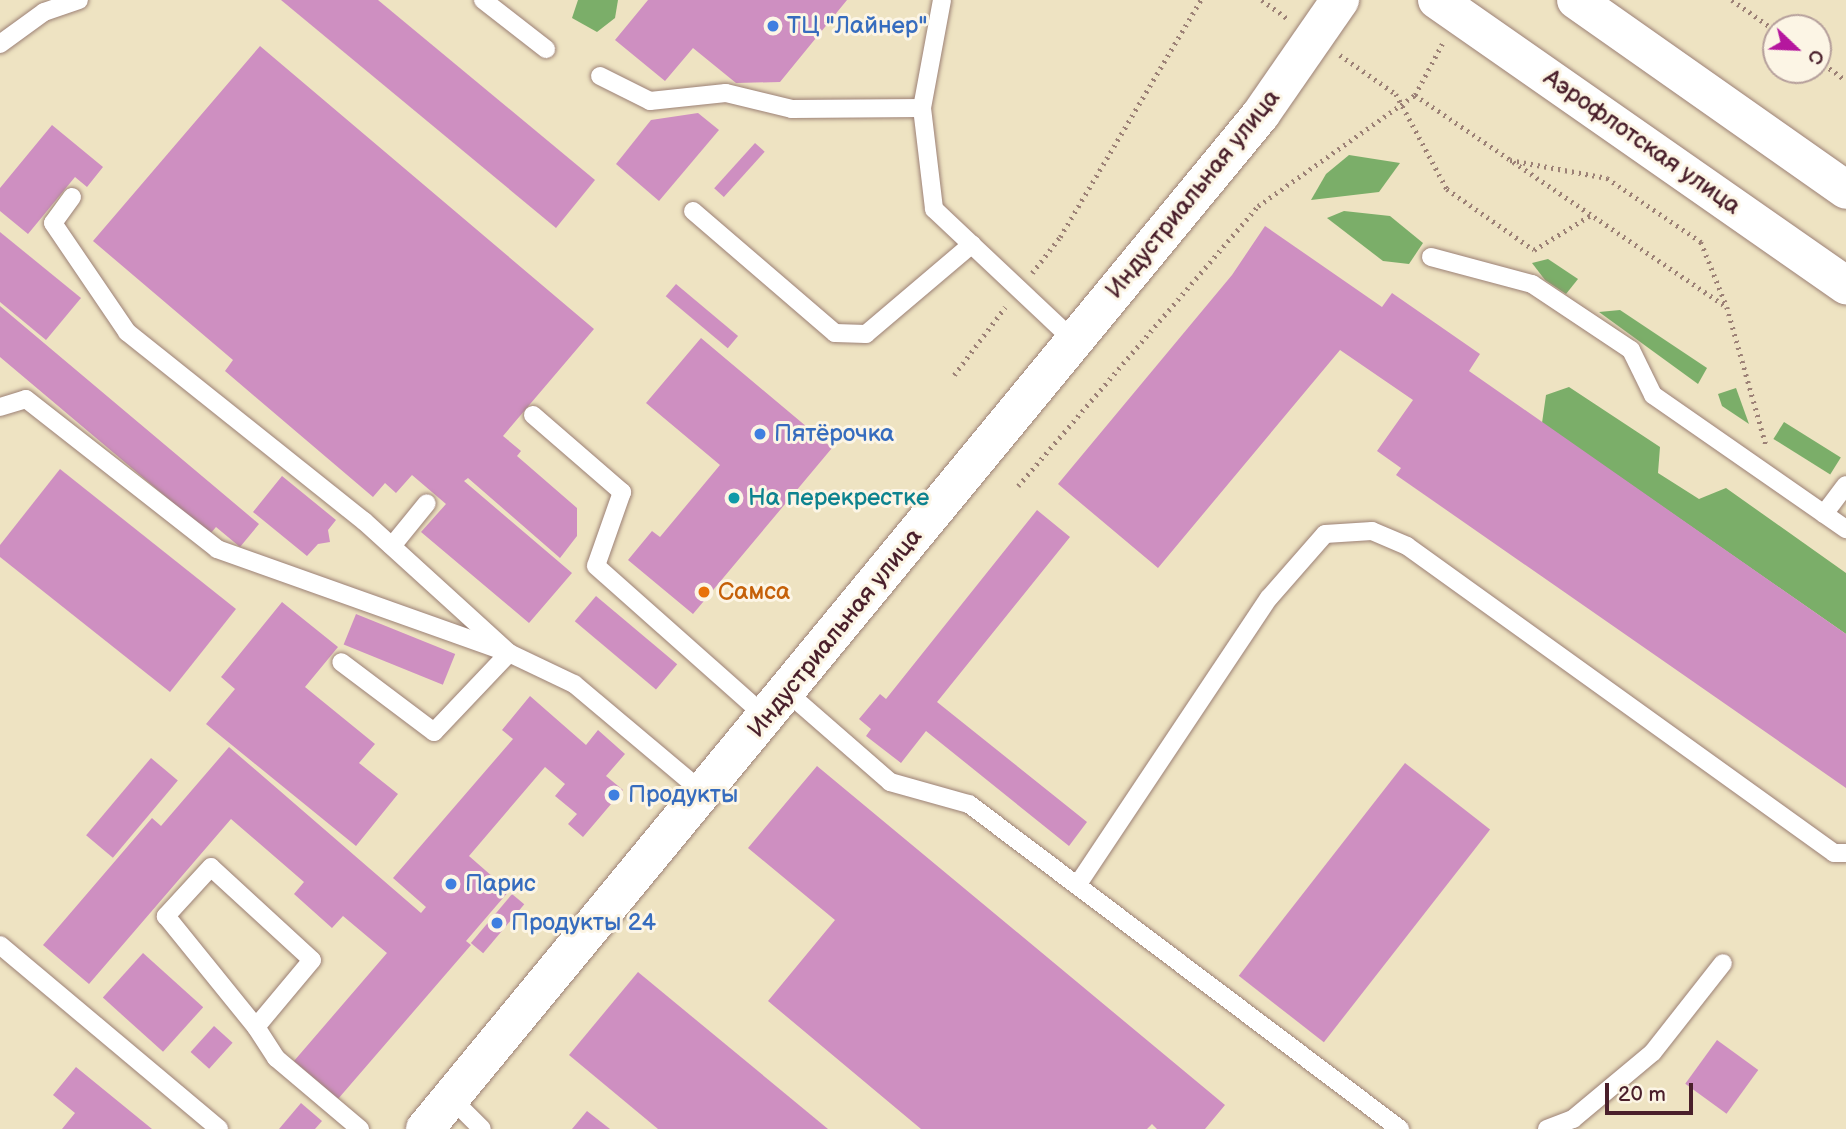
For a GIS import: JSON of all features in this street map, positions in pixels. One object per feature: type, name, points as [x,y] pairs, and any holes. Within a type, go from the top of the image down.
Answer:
[{"type":"main road","name":"Индустриальная улица","points":[[425,1129],[1262,114],[1317,38],[1340,0]]},
{"type":"main road","points":[[1576,0],[1846,190]]},
{"type":"main road","name":"Аэрофлотская улица","points":[[1447,7],[1846,285]]},
{"type":"lane","points":[[0,44],[44,12],[79,0]]},
{"type":"lane","points":[[483,0],[546,49]]},
{"type":"lane","points":[[942,0],[922,108],[934,209],[1073,340]]},
{"type":"lane","points":[[600,76],[650,101],[726,93],[792,109],[922,108]]},
{"type":"lane","points":[[72,197],[53,223],[127,332],[392,546],[509,653]]},
{"type":"lane","points":[[693,211],[835,333],[866,334],[972,244]]},
{"type":"lane","points":[[1432,257],[1532,284],[1632,350],[1653,395],[1846,529]]},
{"type":"lane","points":[[0,407],[26,399],[217,549],[509,653],[574,684],[704,793]]},
{"type":"lane","points":[[533,415],[622,492],[596,566],[777,705],[890,782],[969,804],[1400,1129]]},
{"type":"lane","points":[[1824,514],[1846,485]]},
{"type":"lane","points":[[392,546],[427,503]]},
{"type":"lane","points":[[1078,884],[1269,598],[1325,534],[1372,531],[1407,545],[1834,853],[1846,853]]},
{"type":"lane","points":[[341,662],[434,732],[509,653]]},
{"type":"lane","points":[[256,1027],[312,960],[211,867],[166,916],[256,1027],[276,1058],[360,1129]]},
{"type":"lane","points":[[0,945],[219,1129]]},
{"type":"lane","points":[[1547,1129],[1573,1119],[1653,1052],[1723,963]]},
{"type":"lane","points":[[452,1099],[482,1129]]},
{"type":"path","points":[[954,375],[1060,237],[1201,0]]},
{"type":"path","points":[[1262,0],[1396,94],[1447,189],[1534,250],[1591,215]]},
{"type":"path","points":[[1732,0],[1762,21]]},
{"type":"path","points":[[1018,486],[1258,206],[1415,95],[1447,7]]},
{"type":"path","points":[[1415,95],[1727,307]]},
{"type":"path","points":[[1510,160],[1607,178],[1701,242],[1727,307],[1776,481]]},
{"type":"green space","points":[[578,0],[618,0],[615,18],[597,32],[572,18]]},
{"type":"green space","points":[[1349,155],[1400,163],[1379,192],[1311,200],[1326,174]]},
{"type":"green space","points":[[1344,211],[1390,216],[1423,243],[1409,264],[1383,261],[1327,218]]},
{"type":"green space","points":[[1548,259],[1578,279],[1566,294],[1545,280],[1532,263]]},
{"type":"green space","points":[[1620,310],[1707,368],[1698,384],[1599,312]]},
{"type":"green space","points":[[1569,387],[1660,447],[1658,473],[1699,499],[1726,488],[1846,573],[1846,634],[1542,423],[1546,395]]},
{"type":"green space","points":[[1736,388],[1749,424],[1722,406],[1718,394]]},
{"type":"green space","points":[[1784,422],[1841,458],[1830,474],[1773,439]]},
{"type":"building","points":[[281,0],[378,0],[595,180],[556,228]]},
{"type":"building","points":[[648,0],[847,0],[780,82],[736,83],[693,48],[665,81],[615,40]]},
{"type":"building","points":[[260,46],[594,329],[503,436],[521,451],[517,456],[577,508],[577,536],[560,558],[468,478],[464,481],[572,573],[529,623],[421,532],[446,504],[412,475],[396,493],[385,483],[373,497],[225,371],[233,360],[93,241]]},
{"type":"building","points":[[698,113],[719,130],[659,201],[616,164],[651,120]]},
{"type":"building","points":[[52,125],[103,167],[87,187],[75,177],[28,234],[0,211],[0,188]]},
{"type":"building","points":[[755,143],[765,152],[724,197],[714,188]]},
{"type":"building","points":[[1265,226],[1382,307],[1392,293],[1480,354],[1469,371],[1846,634],[1846,788],[1396,475],[1401,468],[1377,451],[1413,400],[1340,350],[1158,568],[1058,484],[1232,275]]},
{"type":"building","points":[[0,232],[81,298],[46,340],[0,302]]},
{"type":"building","points":[[676,284],[738,336],[728,348],[666,296]]},
{"type":"building","points":[[0,306],[259,524],[240,547],[216,527],[210,534],[0,357]]},
{"type":"building","name":"На перекрестке","points":[[701,338],[832,448],[693,614],[628,560],[652,531],[660,537],[720,465],[646,403]]},
{"type":"building","points":[[60,469],[236,609],[170,692],[0,557],[0,545]]},
{"type":"building","points":[[282,476],[336,520],[328,530],[330,542],[318,544],[307,556],[253,512]]},
{"type":"building","points":[[1037,510],[1070,537],[937,702],[1087,822],[1069,846],[926,731],[901,763],[866,736],[871,729],[859,719],[880,694],[886,699]]},
{"type":"building","points":[[596,596],[677,664],[656,689],[575,621]]},
{"type":"building","points":[[282,602],[338,647],[305,687],[375,744],[359,763],[398,794],[356,846],[206,724],[235,689],[221,677]]},
{"type":"building","points":[[356,614],[455,654],[443,685],[344,645]]},
{"type":"building","points":[[530,696],[586,745],[598,730],[625,754],[606,776],[623,790],[583,837],[568,824],[577,814],[555,796],[565,784],[545,767],[469,856],[509,891],[466,941],[471,945],[338,1099],[294,1061],[387,953],[343,916],[332,928],[294,894],[304,882],[231,819],[89,984],[43,945],[152,818],[161,826],[229,747],[421,913],[426,907],[393,878],[513,739],[502,730]]},
{"type":"building","points":[[151,758],[178,780],[113,858],[86,835]]},
{"type":"building","points":[[1405,763],[1490,829],[1324,1042],[1239,976]]},
{"type":"building","points":[[817,766],[1225,1105],[1205,1129],[1157,1129],[1152,1124],[1147,1129],[921,1129],[768,1001],[835,920],[748,848]]},
{"type":"building","name":"Продукты 24","points":[[512,894],[524,904],[483,953],[471,943]]},
{"type":"building","points":[[143,953],[203,1007],[163,1052],[103,998]]},
{"type":"building","points":[[638,972],[828,1129],[658,1129],[569,1055]]},
{"type":"building","points":[[214,1026],[233,1043],[209,1069],[191,1052]]},
{"type":"building","points":[[1717,1040],[1758,1070],[1727,1114],[1685,1084]]},
{"type":"building","points":[[76,1067],[152,1129],[62,1129],[75,1113],[53,1095]]},
{"type":"building","points":[[301,1103],[322,1121],[315,1129],[279,1129]]},
{"type":"building","points":[[587,1111],[610,1129],[572,1129]]},
{"type":"place","name":"ТЦ \"Лайнер\"","points":[[773,26]]},
{"type":"place","name":"Пятёрочка","points":[[760,434]]},
{"type":"place","name":"На перекрестке","points":[[734,498]]},
{"type":"place","name":"Самса","points":[[704,592]]},
{"type":"place","name":"Продукты","points":[[614,795]]},
{"type":"place","name":"Парис","points":[[451,884]]},
{"type":"place","name":"Продукты 24","points":[[497,923]]}]
